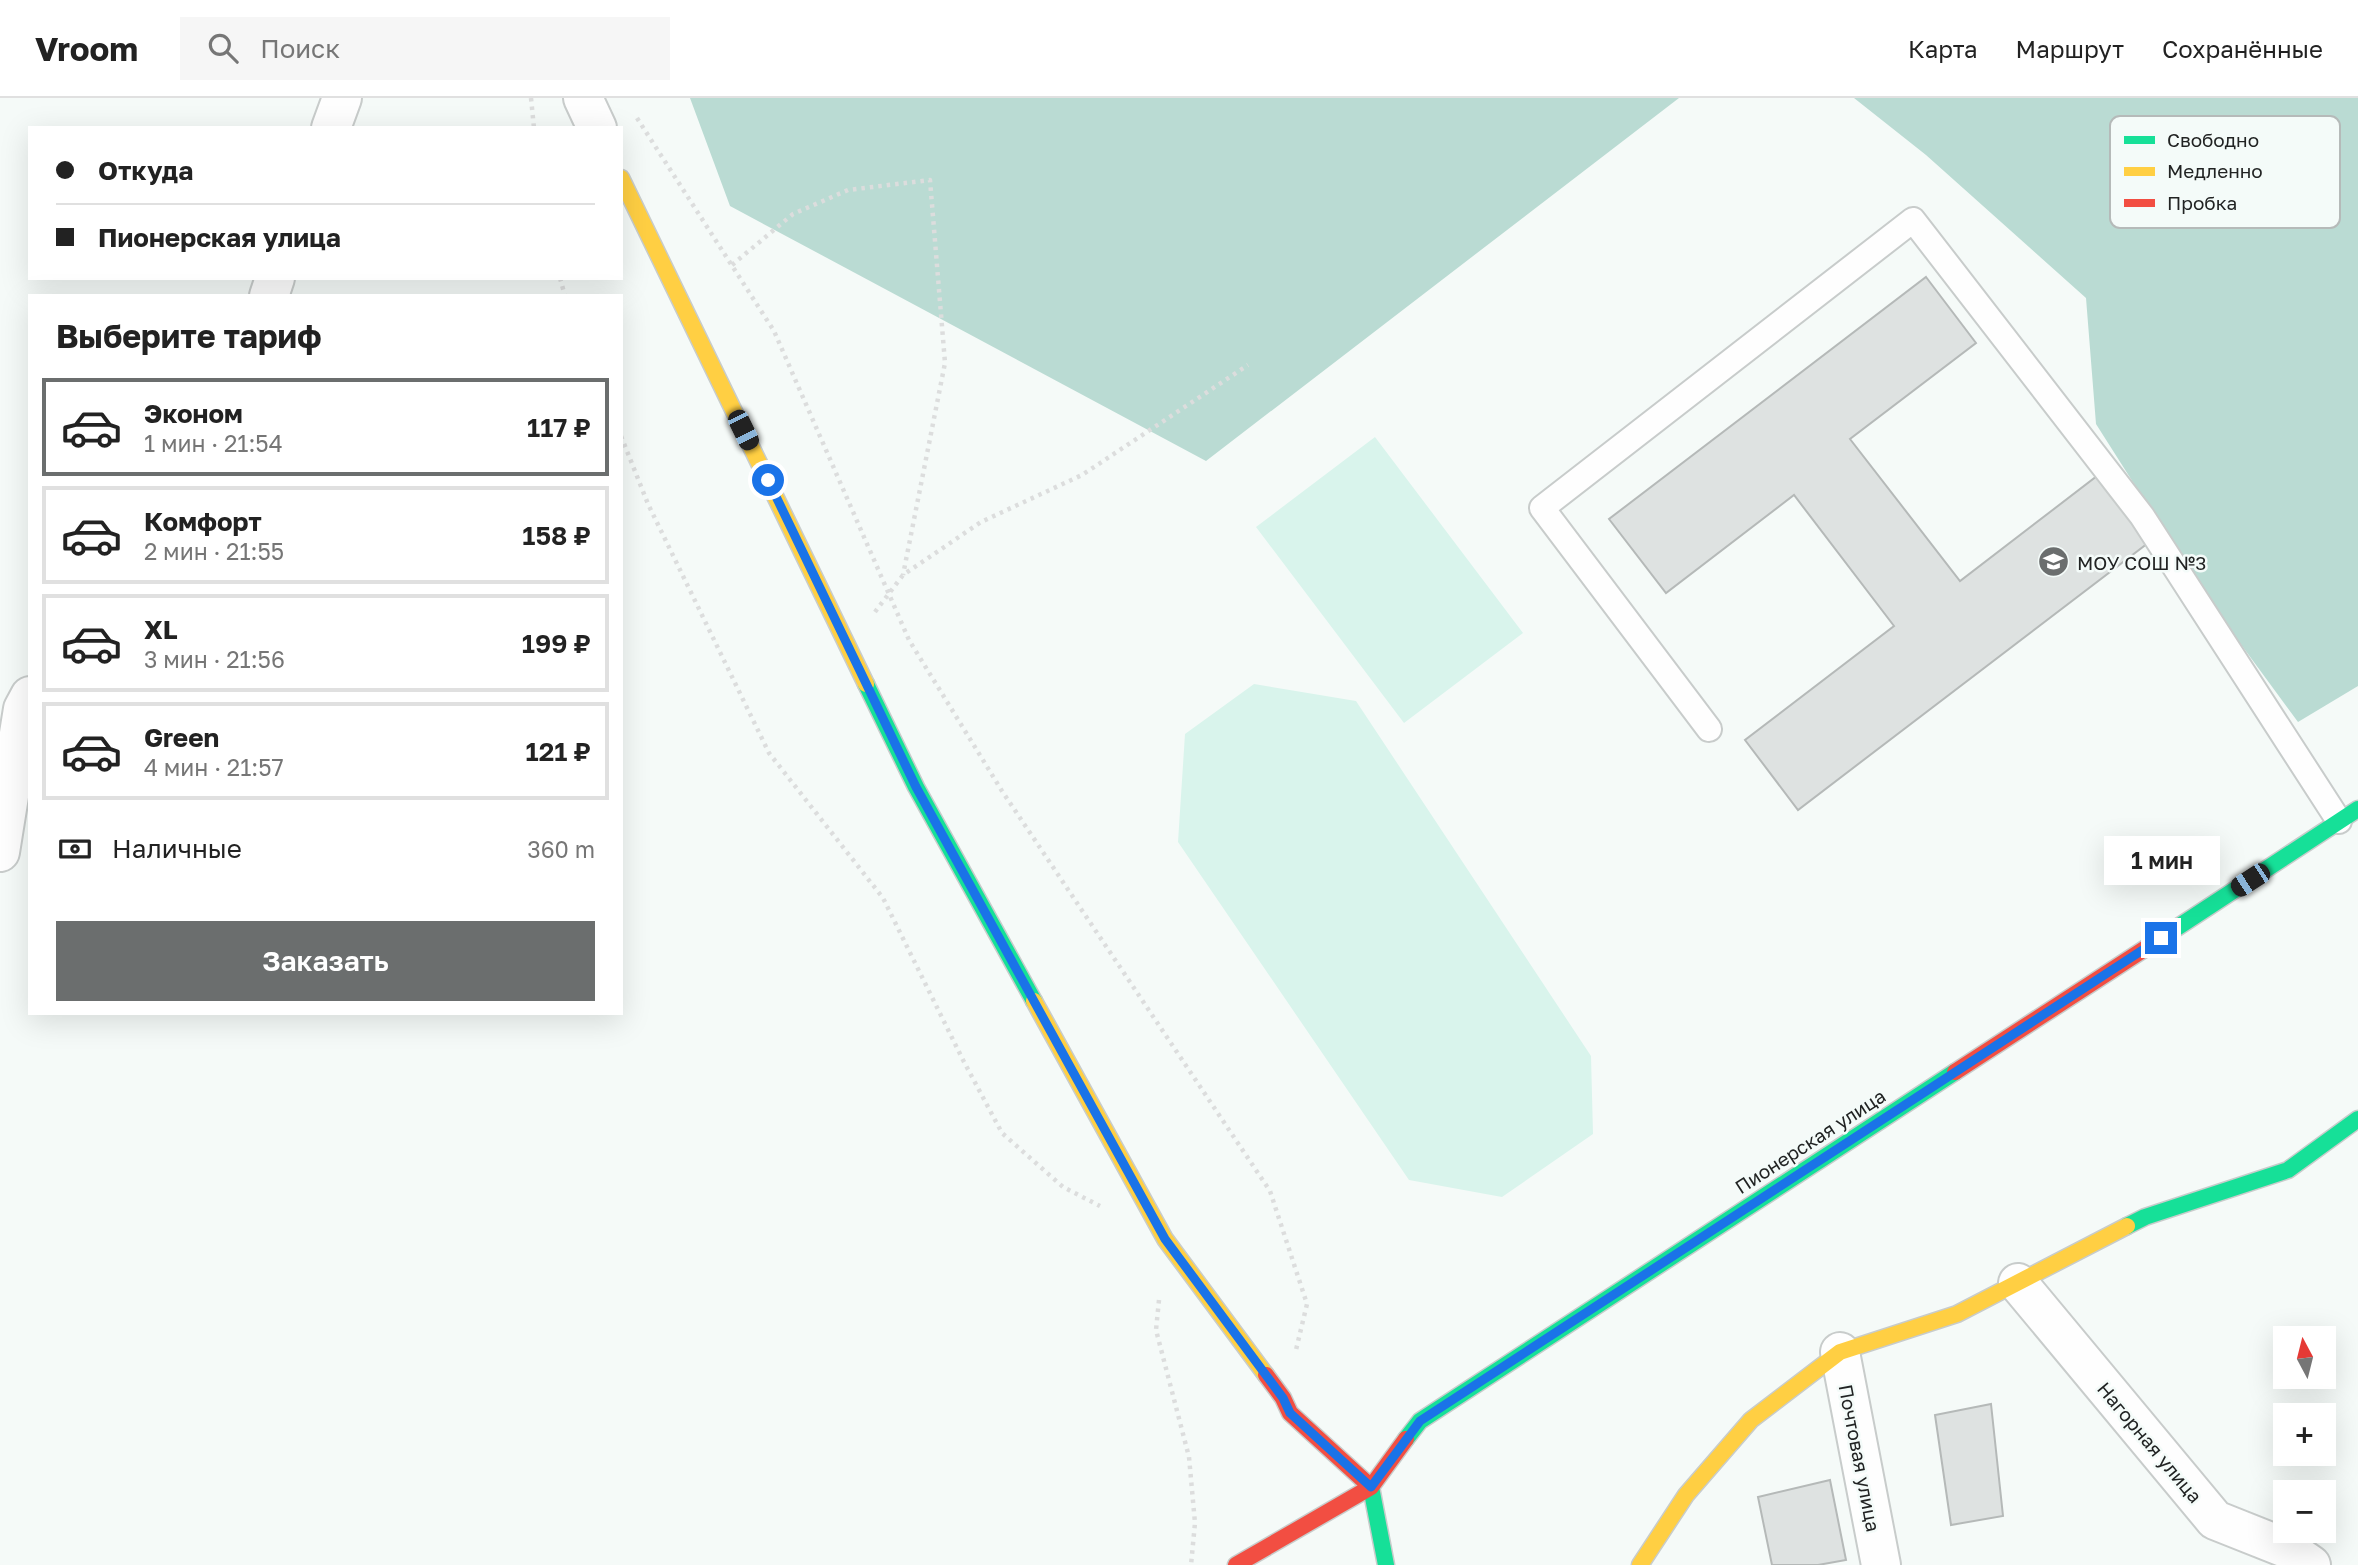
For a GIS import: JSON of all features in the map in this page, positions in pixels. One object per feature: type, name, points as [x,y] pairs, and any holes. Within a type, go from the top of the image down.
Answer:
[{"type":"street","points":[[332,126],[342,98]]},
{"type":"street","points":[[583,98],[596,126]]},
{"type":"street","points":[[623,182],[916,787],[1165,1239],[1283,1398],[1290,1413],[1371,1487],[1386,1565]]},
{"type":"street","points":[[0,852],[23,709],[28,700]]},
{"type":"street","name":"Пионерская улица","points":[[1371,1487],[1420,1421],[2349,815]]},
{"type":"street","points":[[1640,1565],[1686,1495],[1751,1420],[1840,1352],[1957,1314],[2146,1217],[2288,1170],[2358,1119]]},
{"type":"street","name":"Нагорная улица","points":[[2018,1283],[2215,1520],[2291,1560]]},
{"type":"street","name":"Почтовая улица","points":[[1840,1352],[1881,1565]]},
{"type":"street","points":[[1236,1565],[1371,1487]]},
{"type":"lane","points":[[1709,729],[1542,508],[1913,220],[2142,516],[2349,815]]},
{"type":"path","points":[[531,98],[534,126]]},
{"type":"path","points":[[631,109],[774,331],[909,640],[1002,791],[1270,1191],[1307,1304],[1283,1398]]},
{"type":"path","points":[[732,265],[793,214],[848,190],[930,180],[945,363],[903,575]]},
{"type":"path","points":[[853,657],[874,614],[903,575],[981,522],[1082,475],[1248,365]]},
{"type":"path","points":[[623,441],[648,504],[769,753],[883,898],[963,1060],[1003,1133],[1063,1187],[1108,1210]]},
{"type":"path","points":[[1165,1239],[1156,1330],[1189,1457],[1195,1523],[1191,1565]]},
{"type":"green space","points":[[690,98],[1679,98],[1206,461],[730,206]]},
{"type":"green space","points":[[1854,98],[2358,98],[2358,686],[2298,722],[2204,594],[2096,424],[2086,298],[1926,155]]},
{"type":"green space","points":[[1375,437],[1523,633],[1404,723],[1256,527]]},
{"type":"green space","points":[[1254,684],[1356,701],[1591,1056],[1593,1134],[1502,1197],[1409,1180],[1178,842],[1185,734]]},
{"type":"building","name":"МОУ СОШ №3","points":[[1926,277],[1976,343],[1850,439],[1960,581],[2097,476],[2148,543],[1798,810],[1745,740],[1894,626],[1794,495],[1666,593],[1609,519]]},
{"type":"building","points":[[1991,1404],[2003,1516],[1951,1525],[1935,1415]]},
{"type":"building","points":[[1830,1480],[1846,1560],[1818,1565],[1772,1565],[1758,1497]]},
{"type":"traffic: fast","points":[[866,684],[916,787],[1034,1001]]},
{"type":"traffic: fast","points":[[2149,946],[2358,809]]},
{"type":"traffic: fast","points":[[1406,1439],[1420,1421],[1955,1072]]},
{"type":"traffic: fast","points":[[2127,1226],[2145,1217],[2288,1170],[2358,1119]]},
{"type":"traffic: fast","points":[[1371,1487],[1386,1565]]},
{"type":"traffic: slow","points":[[623,182],[866,684]]},
{"type":"traffic: slow","points":[[1034,1001],[1165,1239],[1266,1375]]},
{"type":"traffic: slow","points":[[1640,1565],[1686,1495],[1751,1420],[1840,1352],[1957,1314],[2127,1226]]},
{"type":"traffic: jam","points":[[1955,1072],[2149,946]]},
{"type":"traffic: jam","points":[[1266,1375],[1290,1413],[1371,1487]]},
{"type":"traffic: jam","points":[[1236,1565],[1371,1487],[1406,1439]]},
{"type":"place","name":"МОУ СОШ №3","points":[[2054,562]]},
{"type":"route","points":[[768,480],[916,787],[1165,1239],[1283,1398],[1290,1413],[1371,1487],[1420,1421],[2161,938]]}]
